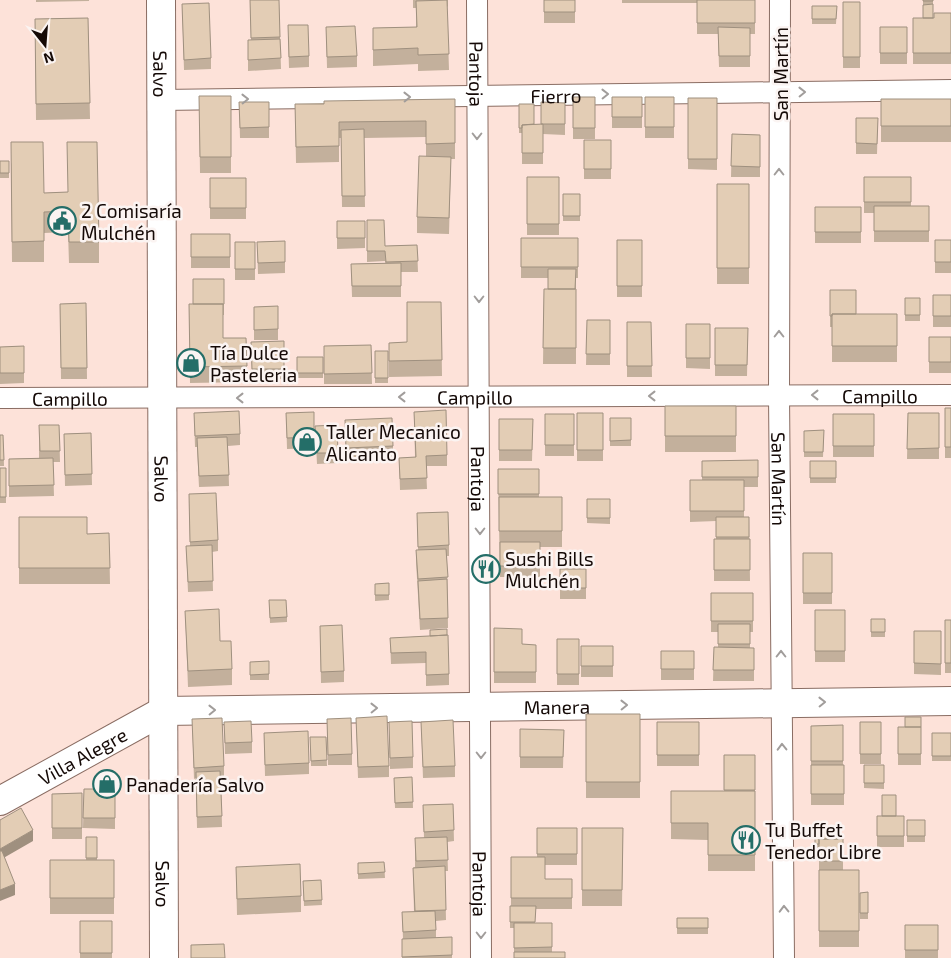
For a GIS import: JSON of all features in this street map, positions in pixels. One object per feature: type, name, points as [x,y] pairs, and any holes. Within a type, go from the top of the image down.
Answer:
[{"type":"main road","name":"Salvo","points":[[161,0],[164,958]]},
{"type":"main road","name":"Manera","points":[[163,710],[951,701]]},
{"type":"main road","name":"Villa Alegre","points":[[0,801],[163,710]]},
{"type":"street","name":"Pantoja","points":[[477,0],[481,958]]},
{"type":"street","name":"San Martín","points":[[780,0],[779,396],[784,958]]},
{"type":"street","name":"Fierro","points":[[161,100],[951,90]]},
{"type":"street","name":"Campillo","points":[[0,398],[951,395]]},
{"type":"building","points":[[250,0],[279,0],[280,37],[251,38]]},
{"type":"building","points":[[447,0],[449,54],[418,55],[418,48],[373,50],[373,28],[417,27],[416,1]]},
{"type":"building","points":[[544,0],[575,0],[575,12],[544,12]]},
{"type":"building","points":[[697,0],[755,0],[755,23],[697,23]]},
{"type":"building","points":[[843,2],[860,2],[860,57],[843,57]]},
{"type":"building","points":[[209,3],[211,58],[184,60],[182,4]]},
{"type":"building","points":[[933,4],[933,18],[923,18],[923,5]]},
{"type":"building","points":[[812,6],[837,6],[836,19],[812,19]]},
{"type":"building","points":[[934,13],[951,13],[951,53],[913,53],[913,18],[934,18]]},
{"type":"building","points":[[88,18],[90,103],[36,104],[35,19]]},
{"type":"building","points":[[288,25],[308,25],[309,56],[289,57]]},
{"type":"building","points":[[355,26],[357,56],[327,57],[326,27]]},
{"type":"building","points":[[718,27],[750,28],[750,56],[719,56]]},
{"type":"building","points":[[880,27],[907,27],[907,53],[880,53]]},
{"type":"building","points":[[280,39],[281,58],[248,60],[248,40]]},
{"type":"building","points":[[199,96],[231,96],[231,157],[200,157]]},
{"type":"building","points":[[573,97],[595,97],[595,128],[573,128]]},
{"type":"building","points":[[612,97],[642,97],[642,117],[612,117]]},
{"type":"building","points":[[645,97],[674,97],[674,127],[645,127]]},
{"type":"building","points":[[688,98],[717,98],[717,159],[688,159]]},
{"type":"building","points":[[455,99],[455,143],[426,144],[426,121],[339,122],[339,146],[296,147],[295,104],[324,104],[324,101]]},
{"type":"building","points":[[881,99],[951,99],[951,126],[881,126]]},
{"type":"building","points":[[239,102],[269,102],[269,127],[240,128]]},
{"type":"building","points":[[541,102],[565,103],[565,124],[541,124]]},
{"type":"building","points":[[519,104],[534,104],[534,124],[522,125],[522,128],[519,128]]},
{"type":"building","points":[[856,118],[878,118],[877,144],[856,143]]},
{"type":"building","points":[[543,124],[543,153],[522,153],[522,125]]},
{"type":"building","points":[[364,129],[365,196],[342,196],[341,130]]},
{"type":"building","points":[[732,134],[760,135],[760,167],[731,166]]},
{"type":"building","points":[[584,140],[611,140],[611,169],[584,169]]},
{"type":"building","points":[[11,142],[43,142],[44,193],[68,192],[67,142],[97,142],[99,242],[69,242],[68,211],[44,212],[44,241],[12,242]]},
{"type":"building","points":[[419,156],[451,157],[449,218],[417,217]]},
{"type":"building","points":[[0,161],[9,161],[9,173],[0,173]]},
{"type":"building","points":[[527,177],[559,177],[559,224],[527,224]]},
{"type":"building","points":[[864,177],[911,177],[911,202],[864,202]]},
{"type":"building","points":[[210,178],[246,178],[246,208],[210,208]]},
{"type":"building","points":[[717,184],[749,184],[749,268],[717,268]]},
{"type":"building","points":[[563,194],[580,194],[580,216],[563,216]]},
{"type":"building","points":[[874,206],[929,206],[929,231],[874,231]]},
{"type":"building","points":[[815,207],[861,207],[861,232],[815,232]]},
{"type":"building","points":[[367,220],[384,220],[385,246],[417,245],[418,261],[386,262],[385,251],[367,251]]},
{"type":"building","points":[[337,221],[365,221],[365,238],[337,238]]},
{"type":"building","points":[[191,234],[230,234],[230,257],[191,257]]},
{"type":"building","points":[[521,238],[578,238],[578,267],[521,267]]},
{"type":"building","points":[[617,240],[642,240],[642,286],[617,286]]},
{"type":"building","points":[[935,240],[951,240],[951,262],[935,262]]},
{"type":"building","points":[[285,241],[285,262],[258,263],[257,242]]},
{"type":"building","points":[[235,242],[255,242],[255,269],[235,269]]},
{"type":"building","points":[[401,263],[401,286],[352,286],[351,264]]},
{"type":"building","points":[[548,269],[576,269],[575,289],[548,289]]},
{"type":"building","points":[[193,279],[224,279],[224,304],[193,304]]},
{"type":"building","points":[[544,289],[576,289],[576,348],[543,348]]},
{"type":"building","points":[[830,290],[856,290],[856,314],[832,314],[830,316]]},
{"type":"building","points":[[933,295],[951,295],[951,316],[933,316]]},
{"type":"building","points":[[905,298],[920,298],[920,315],[905,315]]},
{"type":"building","points":[[407,302],[441,302],[442,360],[389,361],[389,343],[407,342]]},
{"type":"building","points":[[86,303],[87,368],[61,368],[60,304]]},
{"type":"building","points":[[189,304],[223,304],[223,338],[246,338],[247,366],[190,367]]},
{"type":"building","points":[[278,306],[278,329],[254,330],[254,307]]},
{"type":"building","points":[[832,314],[897,314],[897,346],[832,346]]},
{"type":"building","points":[[587,320],[610,320],[610,354],[586,354]]},
{"type":"building","points":[[627,322],[651,322],[652,366],[627,366]]},
{"type":"building","points":[[686,324],[710,324],[710,358],[686,358]]},
{"type":"building","points":[[715,328],[748,328],[747,365],[715,365]]},
{"type":"building","points":[[929,337],[951,337],[951,362],[929,362]]},
{"type":"building","points":[[284,341],[284,369],[252,369],[251,342]]},
{"type":"building","points":[[371,345],[372,373],[324,374],[324,346]]},
{"type":"building","points":[[24,346],[24,373],[0,373],[0,347]]},
{"type":"building","points":[[375,351],[388,351],[388,378],[375,378]]},
{"type":"building","points":[[297,357],[323,357],[323,373],[297,373]]},
{"type":"building","points":[[665,406],[736,406],[736,436],[665,436]]},
{"type":"building","points":[[945,408],[951,408],[951,447],[945,447]]},
{"type":"building","points":[[446,410],[447,455],[426,456],[427,478],[400,479],[399,458],[416,457],[414,412]]},
{"type":"building","points":[[239,411],[240,434],[195,436],[194,413]]},
{"type":"building","points":[[314,412],[314,437],[287,438],[286,413]]},
{"type":"building","points":[[577,413],[603,413],[603,450],[577,450]]},
{"type":"building","points":[[908,413],[939,413],[939,448],[907,449]]},
{"type":"building","points":[[545,414],[574,414],[574,445],[545,445]]},
{"type":"building","points":[[833,414],[874,414],[874,446],[833,446]]},
{"type":"building","points":[[392,418],[393,446],[346,448],[345,420]]},
{"type":"building","points":[[610,418],[631,418],[631,440],[610,441]]},
{"type":"building","points":[[499,419],[533,419],[532,450],[499,450]]},
{"type":"building","points":[[39,425],[59,425],[60,451],[40,451]]},
{"type":"building","points":[[337,425],[338,453],[317,453],[315,426]]},
{"type":"building","points":[[824,430],[823,452],[804,452],[804,431]]},
{"type":"building","points":[[91,433],[92,474],[65,475],[64,434]]},
{"type":"building","points":[[0,435],[3,435],[4,460],[0,460]]},
{"type":"building","points":[[227,437],[229,475],[199,476],[197,438]]},
{"type":"building","points":[[53,458],[54,485],[9,486],[9,459]]},
{"type":"building","points":[[758,460],[758,477],[702,477],[702,461]]},
{"type":"building","points":[[810,461],[836,461],[836,478],[810,478]]},
{"type":"building","points":[[0,468],[6,468],[6,497],[0,497]]},
{"type":"building","points":[[498,469],[539,469],[539,494],[498,494]]},
{"type":"building","points":[[690,480],[744,480],[744,511],[690,511]]},
{"type":"building","points":[[216,493],[218,540],[190,542],[189,494]]},
{"type":"building","points":[[499,497],[562,497],[562,531],[499,531]]},
{"type":"building","points":[[587,499],[610,499],[610,518],[587,518]]},
{"type":"building","points":[[448,512],[449,545],[418,547],[417,513]]},
{"type":"building","points":[[19,517],[87,517],[87,534],[109,533],[110,568],[19,568]]},
{"type":"building","points":[[716,517],[749,517],[749,537],[716,537]]},
{"type":"building","points":[[714,539],[750,539],[750,570],[714,570]]},
{"type":"building","points":[[500,542],[540,542],[540,566],[500,566]]},
{"type":"building","points":[[212,545],[213,581],[188,582],[186,546]]},
{"type":"building","points":[[446,549],[448,577],[418,579],[416,550]]},
{"type":"building","points":[[803,553],[832,553],[832,593],[803,593]]},
{"type":"building","points":[[560,569],[586,569],[586,588],[560,588]]},
{"type":"building","points":[[447,579],[448,618],[420,619],[418,581]]},
{"type":"building","points":[[389,583],[389,595],[375,595],[375,584]]},
{"type":"building","points":[[711,593],[753,593],[753,621],[711,621]]},
{"type":"building","points":[[269,600],[286,600],[287,617],[270,618]]},
{"type":"building","points":[[219,609],[220,641],[231,641],[232,669],[188,671],[185,611]]},
{"type":"building","points":[[815,610],[845,610],[845,651],[815,651]]},
{"type":"building","points":[[871,619],[885,619],[885,632],[871,632]]},
{"type":"building","points":[[945,620],[951,620],[951,663],[945,663]]},
{"type":"building","points":[[718,624],[750,624],[750,644],[718,644]]},
{"type":"building","points":[[342,625],[344,671],[321,672],[320,626]]},
{"type":"building","points":[[494,628],[522,629],[522,644],[536,645],[536,672],[494,672]]},
{"type":"building","points":[[447,629],[447,635],[430,636],[430,630]]},
{"type":"building","points":[[914,631],[941,631],[941,664],[914,663]]},
{"type":"building","points":[[448,635],[449,674],[426,675],[426,652],[391,653],[390,638]]},
{"type":"building","points":[[557,639],[579,639],[579,674],[557,674]]},
{"type":"building","points":[[581,646],[613,646],[613,666],[581,666]]},
{"type":"building","points":[[714,647],[754,648],[754,670],[713,670]]},
{"type":"building","points":[[661,651],[694,651],[694,669],[661,669]]},
{"type":"building","points":[[269,661],[269,674],[250,675],[250,662]]},
{"type":"building","points":[[586,714],[640,714],[640,782],[586,782]]},
{"type":"building","points":[[387,716],[389,766],[358,767],[356,718]]},
{"type":"building","points":[[905,717],[921,717],[921,727],[905,727]]},
{"type":"building","points":[[222,718],[224,766],[194,768],[192,719]]},
{"type":"building","points":[[351,718],[352,754],[328,755],[327,719]]},
{"type":"building","points":[[453,720],[455,766],[423,767],[421,722]]},
{"type":"building","points":[[251,721],[252,742],[225,743],[224,722]]},
{"type":"building","points":[[412,721],[413,757],[390,758],[389,722]]},
{"type":"building","points":[[657,722],[699,722],[699,755],[657,755]]},
{"type":"building","points":[[860,722],[881,722],[881,754],[860,754]]},
{"type":"building","points":[[843,725],[843,761],[811,761],[811,726]]},
{"type":"building","points":[[898,727],[921,727],[921,754],[898,754]]},
{"type":"building","points":[[520,729],[564,730],[563,757],[520,757]]},
{"type":"building","points":[[308,731],[309,763],[265,765],[264,733]]},
{"type":"building","points":[[932,733],[951,733],[951,756],[932,756]]},
{"type":"building","points":[[310,737],[326,737],[327,760],[311,761]]},
{"type":"building","points":[[724,755],[755,755],[755,790],[724,790]]},
{"type":"building","points":[[811,765],[844,765],[844,794],[811,794]]},
{"type":"building","points":[[864,765],[884,765],[884,783],[864,783]]},
{"type":"building","points":[[220,771],[222,816],[197,817],[196,772]]},
{"type":"building","points":[[412,777],[413,802],[395,803],[394,778]]},
{"type":"building","points":[[84,789],[115,789],[115,818],[83,818]]},
{"type":"building","points":[[671,791],[755,791],[755,855],[708,855],[708,823],[671,823]]},
{"type":"building","points":[[82,793],[82,828],[52,828],[52,794]]},
{"type":"building","points":[[882,795],[896,795],[896,816],[882,816]]},
{"type":"building","points":[[453,804],[454,830],[424,832],[423,805]]},
{"type":"building","points":[[21,808],[33,830],[0,849],[0,820]]},
{"type":"building","points":[[877,816],[904,816],[904,836],[877,836]]},
{"type":"building","points":[[907,820],[925,820],[925,836],[907,836]]},
{"type":"building","points":[[537,828],[577,828],[577,854],[537,854]]},
{"type":"building","points":[[582,828],[623,828],[622,890],[582,890]]},
{"type":"building","points":[[815,833],[838,833],[838,839],[819,839],[819,844],[815,844]]},
{"type":"building","points":[[86,837],[97,837],[97,858],[86,858]]},
{"type":"building","points":[[447,837],[448,860],[416,861],[415,838]]},
{"type":"building","points":[[819,839],[843,839],[843,861],[819,861]]},
{"type":"building","points":[[0,851],[2,851],[15,884],[0,890]]},
{"type":"building","points":[[511,857],[545,857],[545,879],[572,879],[572,898],[511,898]]},
{"type":"building","points":[[50,860],[114,860],[114,898],[50,898]]},
{"type":"building","points":[[384,862],[385,872],[358,874],[358,863]]},
{"type":"building","points":[[300,864],[301,896],[237,899],[236,867]]},
{"type":"building","points":[[445,866],[446,910],[415,911],[413,868]]},
{"type":"building","points":[[819,870],[859,870],[859,931],[819,931]]},
{"type":"building","points":[[321,880],[322,900],[304,901],[303,881]]},
{"type":"building","points":[[868,892],[868,913],[860,913],[860,893]]},
{"type":"building","points":[[510,906],[536,906],[535,922],[510,922]]},
{"type":"building","points":[[435,911],[436,930],[403,932],[402,912]]},
{"type":"building","points":[[677,918],[708,918],[708,928],[677,928]]},
{"type":"building","points":[[80,921],[112,921],[112,953],[80,953]]},
{"type":"building","points":[[514,923],[552,923],[552,947],[514,948]]},
{"type":"building","points":[[905,925],[938,925],[938,950],[905,950]]},
{"type":"building","points":[[452,937],[452,955],[402,957],[402,939]]},
{"type":"building","points":[[224,944],[225,958],[191,958],[191,945]]},
{"type":"building","points":[[514,952],[565,952],[565,958],[514,958]]},
{"type":"place","name":"2 Comisaría Mulchén","points":[[62,221]]},
{"type":"place","name":"Tía Dulce Pasteleria","points":[[191,363]]},
{"type":"place","name":"Taller Mecanico Alicanto","points":[[307,442]]},
{"type":"place","name":"Sushi Bills Mulchén","points":[[486,569]]},
{"type":"place","name":"Panadería Salvo","points":[[107,784]]},
{"type":"place","name":"Tu Buffet Tenedor Libre","points":[[746,840]]}]
